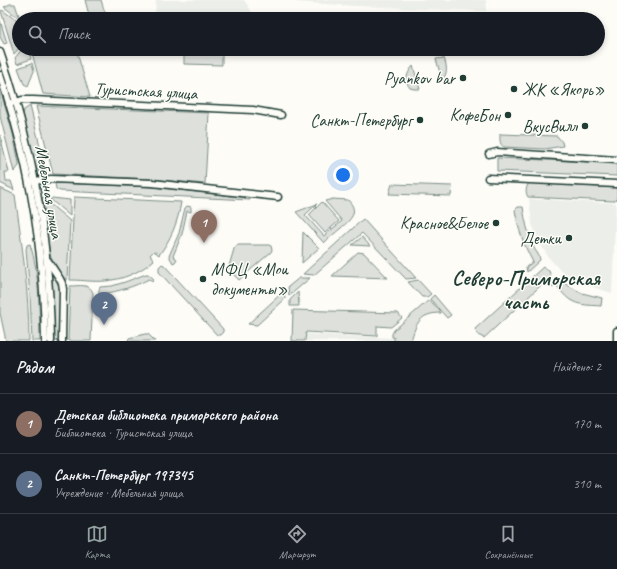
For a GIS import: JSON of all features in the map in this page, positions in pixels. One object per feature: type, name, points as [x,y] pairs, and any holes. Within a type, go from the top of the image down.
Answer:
[{"type":"street","name":"Мебельная улица","points":[[0,52],[16,102],[47,259],[51,341]]},
{"type":"street","name":"Мебельная улица","points":[[0,75],[32,181],[34,219],[41,268],[45,341]]},
{"type":"street","name":"Туристская улица","points":[[9,104],[22,100],[33,100],[253,110],[280,115]]},
{"type":"street","points":[[489,154],[497,152],[617,160]]},
{"type":"street","points":[[488,178],[617,184]]},
{"type":"street","points":[[32,181],[51,179],[152,183],[278,197]]},
{"type":"street","points":[[47,259],[62,283],[62,341]]},
{"type":"street","points":[[617,331],[617,341]]},
{"type":"shaded area","points":[[85,0],[101,0],[105,12],[88,12]]},
{"type":"shaded area","points":[[156,0],[244,0],[252,12],[155,12]]},
{"type":"shaded area","points":[[295,0],[486,0],[486,11],[356,6],[295,2]]},
{"type":"shaded area","points":[[10,4],[15,4],[18,12],[12,13],[4,7]]},
{"type":"shaded area","points":[[2,10],[12,17],[12,47],[1,11]]},
{"type":"shaded area","points":[[0,20],[7,43],[4,44],[0,37]]},
{"type":"shaded area","points":[[17,56],[30,56],[31,59],[17,64],[15,58]]},
{"type":"shaded area","points":[[33,56],[78,56],[90,97],[43,94]]},
{"type":"shaded area","points":[[184,56],[222,56],[222,65],[184,64]]},
{"type":"shaded area","points":[[444,58],[446,70],[442,80],[436,59]]},
{"type":"shaded area","points":[[32,63],[34,71],[28,86],[24,84],[18,68]]},
{"type":"shaded area","points":[[413,66],[420,89],[410,88],[407,83],[409,71]]},
{"type":"shaded area","points":[[0,89],[13,134],[19,163],[19,166],[14,172],[0,116]]},
{"type":"shaded area","points":[[30,106],[47,174],[39,172],[35,165],[23,114],[24,110]]},
{"type":"shaded area","points":[[36,106],[209,113],[205,184],[152,179],[53,174]]},
{"type":"shaded area","points":[[500,134],[557,136],[562,142],[563,146],[545,149],[504,147],[502,146],[500,140]]},
{"type":"shaded area","points":[[0,135],[9,172],[5,172],[6,181],[11,181],[14,190],[0,183]]},
{"type":"shaded area","points":[[497,158],[617,163],[617,176],[497,171]]},
{"type":"shaded area","points":[[55,183],[152,187],[250,198],[250,200],[60,191],[56,189]]},
{"type":"shaded area","points":[[529,183],[617,188],[617,199],[613,201],[528,197],[526,190]]},
{"type":"shaded area","points":[[392,184],[452,186],[451,196],[389,194]]},
{"type":"shaded area","points":[[0,188],[15,195],[23,250],[29,341],[6,341],[0,313]]},
{"type":"shaded area","points":[[74,197],[181,202],[176,223],[167,243],[159,255],[154,251],[150,255],[154,260],[150,264],[118,279],[91,281],[70,280]]},
{"type":"shaded area","points":[[42,198],[70,221],[67,279],[64,279],[50,255]]},
{"type":"shaded area","points":[[52,198],[70,200],[70,216],[50,200]]},
{"type":"shaded area","points":[[333,199],[348,200],[352,204],[353,212],[348,222],[324,243],[296,212],[317,204],[305,215],[324,236],[342,221],[325,201]]},
{"type":"shaded area","points":[[529,199],[616,203],[612,293],[595,288],[571,277],[560,270],[549,258],[539,242],[532,224]]},
{"type":"shaded area","points":[[322,202],[339,221],[325,233],[309,215]]},
{"type":"shaded area","points":[[187,206],[191,207],[191,212],[187,211],[182,234],[173,256],[177,259],[173,263],[169,256],[179,233],[185,208]]},
{"type":"shaded area","points":[[518,207],[523,207],[533,246],[540,258],[540,260],[527,272],[526,267],[533,262],[524,244],[518,224],[515,210]]},
{"type":"shaded area","points":[[363,219],[416,278],[406,279],[362,233],[314,275],[303,274]]},
{"type":"shaded area","points":[[303,232],[319,248],[302,263]]},
{"type":"shaded area","points":[[362,237],[370,246],[352,245]]},
{"type":"shaded area","points":[[30,244],[36,267],[40,341],[32,341],[26,249],[27,245]]},
{"type":"shaded area","points":[[238,245],[269,245],[271,246],[272,250],[239,280],[230,271],[229,266],[234,249]]},
{"type":"shaded area","points":[[358,252],[364,253],[388,278],[332,276]]},
{"type":"shaded area","points":[[162,264],[223,329],[223,332],[220,335],[217,335],[159,272],[159,267]]},
{"type":"shaded area","points":[[543,267],[549,271],[551,276],[484,338],[478,335],[475,329]]},
{"type":"shaded area","points":[[146,274],[154,279],[153,281],[149,279],[115,292],[102,294],[102,298],[100,294],[100,287],[112,286]]},
{"type":"shaded area","points":[[52,275],[54,275],[57,280],[60,291],[58,341],[55,341]]},
{"type":"shaded area","points":[[299,278],[310,278],[289,296],[288,287]]},
{"type":"shaded area","points":[[418,280],[431,294],[427,297],[422,297],[408,282]]},
{"type":"shaded area","points":[[558,280],[582,293],[602,298],[601,306],[583,305],[570,300],[556,285],[553,288],[551,285]]},
{"type":"shaded area","points":[[70,286],[87,286],[92,290],[91,341],[68,341]]},
{"type":"shaded area","points":[[284,291],[285,299],[257,325],[248,324]]},
{"type":"shaded area","points":[[298,292],[299,306],[290,306],[290,300]]},
{"type":"shaded area","points":[[434,295],[451,315],[447,318],[430,299]]},
{"type":"shaded area","points":[[429,300],[441,313],[428,315],[420,320],[411,341],[394,341],[392,334],[394,330]]},
{"type":"shaded area","points":[[293,310],[398,313],[402,318],[391,327],[377,326],[377,336],[306,332],[305,341],[292,341]]},
{"type":"shaded area","points":[[148,334],[155,341],[128,341],[129,338]]},
{"type":"shaded area","points":[[306,334],[393,338],[393,341],[306,341]]},
{"type":"place","name":"Pyankov bar","points":[[463,78]]},
{"type":"place","name":"ЖК «Якорь»","points":[[514,89]]},
{"type":"place","name":"КофеБон","points":[[508,115]]},
{"type":"place","name":"Санкт-Петербург","points":[[420,120]]},
{"type":"place","name":"ВкусВилл","points":[[585,126]]},
{"type":"place","name":"Красное&Белое","points":[[496,223]]},
{"type":"place","name":"Детки","points":[[569,238]]},
{"type":"place","name":"Детская библиотека приморского района","points":[[204,243]]},
{"type":"place","name":"МФЦ «Мои документы»","points":[[203,279]]},
{"type":"place","name":"Санкт-Петербург 197345","points":[[104,325]]},
{"type":"district","name":"Северо-Приморская часть","points":[[526,290]]}]
